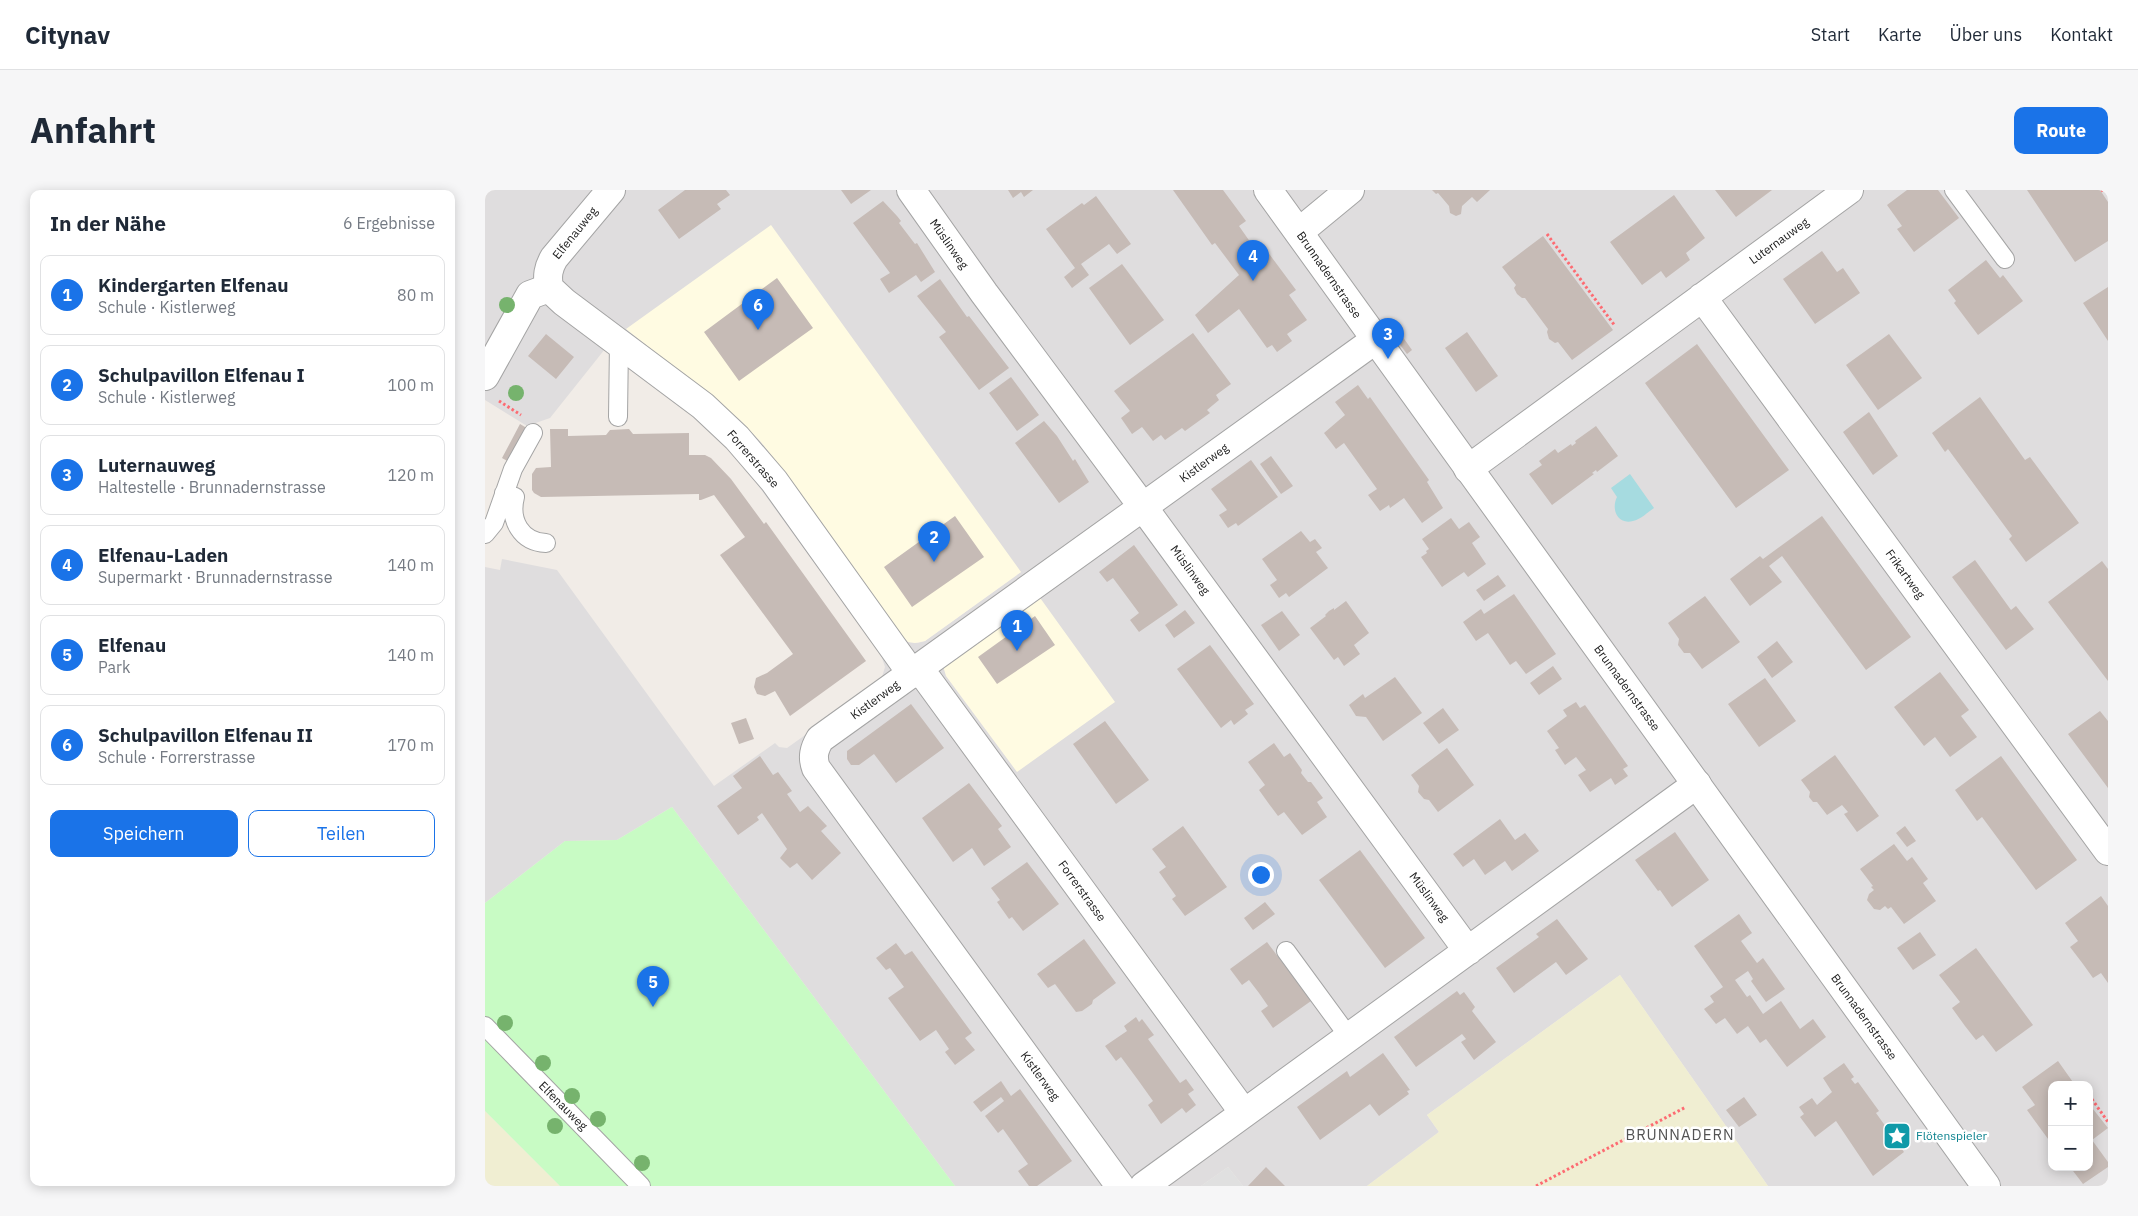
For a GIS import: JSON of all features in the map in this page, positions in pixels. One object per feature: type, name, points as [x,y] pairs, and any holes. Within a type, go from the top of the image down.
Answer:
[{"type":"street","name":"Elfenauweg","points":[[549,288],[548,272],[554,258],[611,190]]},
{"type":"street","name":"Müslinweg","points":[[911,190],[984,293],[1468,951]]},
{"type":"street","name":"Brunnadernstrasse","points":[[1268,190],[1986,1186]]},
{"type":"street","points":[[1299,232],[1350,190]]},
{"type":"street","name":"Luternauweg","points":[[1468,469],[1849,190]]},
{"type":"street","name":"Forrerstrasse","points":[[549,288],[564,302],[703,406],[752,454],[916,671],[1244,1113]]},
{"type":"street","points":[[489,386],[530,296],[549,288]]},
{"type":"street","name":"Frikartweg","points":[[1702,297],[2108,851]]},
{"type":"street","name":"Kistlerweg","points":[[1120,1186],[816,768],[813,754],[820,739],[1375,340]]},
{"type":"street","points":[[1144,1186],[1697,784]]},
{"type":"lane","points":[[1954,190],[2005,259]]},
{"type":"lane","points":[[618,417],[619,343]]},
{"type":"lane","points":[[485,534],[494,523],[513,468],[533,433]]},
{"type":"lane","points":[[504,493],[515,497],[513,514],[520,530],[533,540],[546,542]]},
{"type":"lane","points":[[1286,951],[1349,1037]]},
{"type":"lane","name":"Elfenauweg","points":[[485,1026],[641,1186]]},
{"type":"path","points":[[1547,234],[1632,349]]},
{"type":"path","points":[[489,386],[529,420],[533,433]]},
{"type":"path","points":[[2093,1101],[2108,1122]]},
{"type":"path","points":[[1536,1186],[1686,1108]]},
{"type":"shaded area","points":[[485,190],[2108,190],[2108,1186],[1768,1186],[1620,975],[1427,1115],[1439,1132],[1367,1186],[1243,1186],[1228,1167],[1201,1186],[955,1186],[672,807],[617,840],[565,841],[485,903],[485,567],[500,570],[502,559],[557,570],[714,786],[775,743],[779,747],[787,748],[878,683],[885,667],[881,655],[744,466],[694,417],[605,349],[550,418],[527,426],[485,400]],"holes":[[[714,398],[1021,572],[925,641],[918,643],[908,642],[761,442],[739,419]]]},
{"type":"shaded area","points":[[771,225],[1021,572],[925,641],[908,642],[903,637],[784,471],[761,442],[739,419],[626,329]]},
{"type":"shaded area","points":[[1038,595],[1115,702],[1017,772],[946,676],[943,666]]},
{"type":"shaded area","points":[[1620,975],[1768,1186],[1367,1186],[1439,1132],[1427,1115]]},
{"type":"shaded area","points":[[485,1111],[560,1186],[485,1186]]},
{"type":"shaded area","points":[[1228,1167],[1243,1186],[1201,1186]]},
{"type":"green space","points":[[672,807],[955,1186],[560,1186],[485,1111],[485,903],[565,841],[617,840]]},
{"type":"water","points":[[1630,474],[1654,508],[1638,519],[1627,522],[1619,518],[1615,511],[1617,497],[1611,488]]},
{"type":"building","points":[[685,190],[726,190],[730,195],[717,204],[721,209],[679,239],[658,210]]},
{"type":"building","points":[[841,190],[871,190],[851,204]]},
{"type":"building","points":[[1008,190],[1033,190],[1024,197],[1021,192],[1013,198]]},
{"type":"building","points":[[1173,190],[1223,190],[1246,221],[1239,226],[1260,256],[1267,251],[1296,290],[1289,295],[1307,320],[1287,334],[1292,341],[1277,352],[1272,345],[1267,348],[1239,309],[1208,333],[1195,315],[1239,275],[1215,243],[1212,245]]},
{"type":"building","points":[[1432,190],[1490,190],[1477,202],[1472,197],[1462,206],[1461,214],[1456,216],[1450,213],[1449,206],[1438,193],[1436,194]]},
{"type":"building","points":[[1715,190],[1772,190],[1736,217]]},
{"type":"building","points":[[1907,190],[1938,190],[1959,218],[1914,252],[1897,229],[1902,226],[1887,205]]},
{"type":"building","points":[[2027,190],[2100,190],[2108,202],[2108,241],[2075,262]]},
{"type":"building","points":[[1674,195],[1705,238],[1686,253],[1690,260],[1666,278],[1661,271],[1642,285],[1610,242]]},
{"type":"building","points":[[1096,196],[1131,244],[1117,254],[1109,244],[1081,264],[1089,275],[1072,288],[1064,277],[1075,268],[1046,229],[1082,203],[1084,205]]},
{"type":"building","points":[[883,201],[901,221],[899,223],[915,244],[917,243],[935,272],[921,282],[916,275],[889,293],[880,279],[890,273],[853,223]]},
{"type":"building","points":[[1543,236],[1613,330],[1572,360],[1558,342],[1555,343],[1549,339],[1548,329],[1525,298],[1517,294],[1514,288],[1516,285],[1502,267]]},
{"type":"building","points":[[1822,251],[1837,272],[1843,268],[1860,293],[1815,324],[1783,279]]},
{"type":"building","points":[[1986,260],[2000,278],[2003,275],[2023,301],[1978,335],[1954,303],[1956,301],[1948,290]]},
{"type":"building","points":[[1122,264],[1164,320],[1130,345],[1089,288]]},
{"type":"building","points":[[777,278],[813,328],[739,381],[704,332]]},
{"type":"building","points":[[940,279],[967,317],[969,316],[1009,368],[979,390],[939,337],[946,332],[917,296]]},
{"type":"building","points":[[2108,287],[2108,341],[2083,303]]},
{"type":"building","points":[[1395,326],[1412,350],[1407,354],[1389,330]]},
{"type":"building","points":[[1467,332],[1498,376],[1476,392],[1445,348]]},
{"type":"building","points":[[1193,333],[1231,384],[1216,395],[1219,400],[1207,410],[1210,413],[1185,431],[1182,428],[1165,440],[1161,435],[1153,441],[1142,427],[1132,434],[1121,418],[1130,411],[1114,391]]},
{"type":"building","points":[[546,334],[574,357],[556,379],[528,356]]},
{"type":"building","points":[[1889,334],[1922,378],[1878,410],[1846,365]]},
{"type":"building","points":[[1697,344],[1789,470],[1736,508],[1645,383]]},
{"type":"building","points":[[1011,377],[1039,415],[1017,431],[989,393]]},
{"type":"building","points":[[1358,385],[1368,399],[1370,397],[1429,480],[1427,482],[1443,508],[1422,523],[1404,498],[1390,508],[1389,505],[1380,511],[1368,495],[1377,489],[1344,443],[1336,449],[1324,433],[1345,415],[1335,402]]},
{"type":"building","points":[[1980,397],[2025,460],[2030,457],[2079,523],[2026,562],[2009,539],[2012,536],[1948,449],[1945,452],[1932,433]]},
{"type":"building","points":[[1869,412],[1898,456],[1873,475],[1843,432]]},
{"type":"building","points":[[1044,421],[1057,436],[1073,461],[1075,459],[1089,482],[1059,503],[1015,443]]},
{"type":"building","points":[[520,424],[530,430],[511,463],[502,458]]},
{"type":"building","points":[[1596,426],[1618,456],[1597,472],[1596,470],[1592,473],[1594,474],[1552,505],[1529,474],[1542,465],[1539,461],[1555,449],[1558,453],[1571,444],[1572,446],[1576,443],[1575,441]]},
{"type":"building","points":[[550,429],[568,429],[568,436],[606,435],[610,430],[629,429],[633,434],[689,433],[689,455],[705,455],[711,458],[731,479],[764,524],[766,522],[866,661],[790,716],[775,691],[765,696],[757,694],[754,687],[756,678],[767,673],[793,654],[720,555],[745,537],[714,495],[701,500],[699,500],[699,494],[541,497],[532,490],[532,474],[536,468],[551,467]]},
{"type":"building","points":[[1271,456],[1293,486],[1281,494],[1260,464]]},
{"type":"building","points":[[1251,460],[1278,497],[1238,526],[1236,523],[1228,528],[1219,515],[1227,510],[1211,489]]},
{"type":"building","points":[[955,516],[984,557],[912,607],[884,567]]},
{"type":"building","points":[[1822,516],[1911,637],[1866,670],[1782,556],[1769,566],[1782,582],[1750,606],[1730,579],[1760,556],[1763,559]]},
{"type":"building","points":[[1451,518],[1459,529],[1469,522],[1480,537],[1472,543],[1486,564],[1468,577],[1464,572],[1442,587],[1421,557],[1429,549],[1422,539]]},
{"type":"building","points":[[1301,531],[1310,542],[1315,539],[1322,548],[1316,552],[1328,568],[1289,597],[1286,593],[1279,598],[1270,585],[1277,580],[1262,559]]},
{"type":"building","points":[[1134,545],[1178,605],[1139,632],[1130,620],[1139,613],[1113,578],[1107,582],[1099,572]]},
{"type":"building","points":[[1975,560],[2011,610],[2016,606],[2034,629],[2006,650],[1952,577]]},
{"type":"building","points":[[2102,561],[2108,569],[2108,681],[2048,602]]},
{"type":"building","points":[[1498,575],[1506,586],[1484,601],[1476,590]]},
{"type":"building","points":[[1514,594],[1556,654],[1526,674],[1516,661],[1510,665],[1488,633],[1476,641],[1463,622],[1481,609],[1484,614]]},
{"type":"building","points":[[1705,596],[1740,642],[1702,669],[1690,653],[1684,653],[1678,645],[1679,639],[1668,623]]},
{"type":"building","points":[[1346,601],[1369,633],[1354,645],[1360,654],[1344,666],[1338,657],[1334,660],[1310,628],[1326,616],[1329,611],[1334,608],[1334,610]]},
{"type":"building","points":[[1185,610],[1195,623],[1174,638],[1165,625]]},
{"type":"building","points":[[1282,611],[1300,635],[1279,651],[1261,625]]},
{"type":"building","points":[[1035,616],[1055,645],[997,684],[978,657]]},
{"type":"building","points":[[1777,641],[1793,662],[1772,678],[1757,657]]},
{"type":"building","points":[[1210,645],[1254,704],[1245,710],[1248,714],[1234,725],[1231,720],[1221,728],[1177,669]]},
{"type":"building","points":[[1553,666],[1562,679],[1539,695],[1530,683]]},
{"type":"building","points":[[1940,672],[1969,710],[1961,716],[1977,737],[1950,757],[1935,737],[1924,746],[1894,707]]},
{"type":"building","points":[[1395,677],[1422,713],[1383,741],[1366,717],[1356,716],[1349,705],[1363,694],[1365,698]]},
{"type":"building","points":[[1765,678],[1796,721],[1759,747],[1728,704]]},
{"type":"building","points":[[1576,702],[1580,708],[1585,705],[1628,766],[1623,769],[1628,776],[1615,785],[1611,778],[1590,792],[1578,775],[1586,770],[1576,757],[1565,765],[1555,750],[1559,748],[1547,731],[1567,716],[1563,710]]},
{"type":"building","points":[[911,704],[944,748],[896,783],[874,754],[859,765],[851,765],[847,759],[847,751]]},
{"type":"building","points":[[1443,708],[1459,730],[1439,744],[1423,723]]},
{"type":"building","points":[[2100,711],[2108,721],[2108,788],[2068,734]]},
{"type":"building","points":[[746,718],[754,739],[739,744],[731,723]]},
{"type":"building","points":[[1105,721],[1149,780],[1116,804],[1073,744]]},
{"type":"building","points":[[1274,743],[1284,757],[1290,753],[1302,770],[1301,773],[1308,782],[1311,782],[1323,798],[1317,802],[1327,817],[1302,835],[1284,812],[1278,816],[1269,804],[1259,790],[1265,785],[1248,762]]},
{"type":"building","points":[[1447,748],[1474,785],[1438,812],[1429,800],[1424,799],[1418,792],[1419,786],[1411,775]]},
{"type":"building","points":[[1835,755],[1879,816],[1857,832],[1844,814],[1848,812],[1842,805],[1827,815],[1817,802],[1813,802],[1809,797],[1810,792],[1801,780]]},
{"type":"building","points":[[760,756],[773,775],[778,772],[792,791],[787,794],[800,812],[808,806],[827,826],[821,831],[841,853],[812,880],[797,863],[790,868],[780,858],[787,849],[762,813],[757,817],[759,820],[738,835],[717,806],[742,788],[733,776]]},
{"type":"building","points":[[2001,756],[2077,860],[2036,890],[1982,817],[1977,821],[1955,790]]},
{"type":"building","points":[[969,783],[1002,826],[998,829],[1011,847],[984,866],[972,848],[953,862],[922,818]]},
{"type":"building","points":[[1500,819],[1515,840],[1525,833],[1539,851],[1512,871],[1505,861],[1485,875],[1474,859],[1463,867],[1453,854]]},
{"type":"building","points":[[1183,826],[1227,887],[1185,916],[1172,899],[1176,896],[1159,872],[1166,867],[1152,849]]},
{"type":"building","points":[[1905,826],[1916,841],[1907,847],[1896,833]]},
{"type":"building","points":[[1675,832],[1709,880],[1672,907],[1635,860]]},
{"type":"building","points":[[1894,844],[1907,861],[1912,857],[1928,879],[1923,883],[1936,901],[1904,924],[1891,907],[1888,909],[1885,906],[1880,910],[1874,909],[1867,900],[1869,894],[1874,890],[1871,887],[1873,886],[1860,869]]},
{"type":"building","points":[[1360,850],[1425,938],[1385,968],[1319,880]]},
{"type":"building","points":[[1027,862],[1059,904],[1023,931],[1012,917],[1009,919],[997,902],[1000,900],[991,888]]},
{"type":"building","points":[[2101,896],[2108,906],[2108,983],[2101,973],[2093,978],[2070,947],[2078,941],[2065,923]]},
{"type":"building","points":[[1265,902],[1275,914],[1253,930],[1244,918]]},
{"type":"building","points":[[1739,914],[1752,933],[1741,941],[1757,963],[1763,958],[1785,989],[1766,1002],[1751,981],[1753,979],[1748,971],[1735,980],[1747,997],[1750,995],[1763,1014],[1781,1001],[1800,1029],[1813,1019],[1826,1037],[1787,1067],[1766,1039],[1760,1043],[1748,1026],[1737,1034],[1725,1018],[1716,1024],[1704,1009],[1714,1002],[1710,996],[1723,987],[1694,946]]},
{"type":"building","points":[[1557,919],[1588,959],[1566,975],[1556,962],[1514,993],[1496,968],[1539,937],[1536,934]]},
{"type":"building","points":[[1920,932],[1936,955],[1913,970],[1897,948]]},
{"type":"building","points":[[1084,939],[1116,983],[1093,1000],[1092,1004],[1082,1011],[1076,1012],[1055,984],[1048,988],[1037,974]]},
{"type":"building","points":[[1267,942],[1311,1001],[1273,1028],[1261,1011],[1268,1006],[1259,993],[1249,980],[1242,985],[1230,969]]},
{"type":"building","points":[[896,943],[905,955],[912,951],[972,1033],[965,1038],[975,1050],[955,1065],[945,1052],[949,1049],[936,1030],[920,1041],[888,998],[904,987],[890,968],[886,970],[876,958]]},
{"type":"building","points":[[1976,948],[2033,1025],[1996,1052],[1983,1035],[1976,1040],[1965,1026],[1952,1008],[1960,1002],[1939,975]]},
{"type":"building","points":[[1457,991],[1460,995],[1464,992],[1475,1007],[1472,1011],[1496,1042],[1474,1060],[1461,1042],[1466,1039],[1462,1034],[1416,1067],[1394,1037]]},
{"type":"building","points":[[1136,1017],[1139,1022],[1142,1019],[1154,1035],[1148,1039],[1180,1083],[1186,1079],[1194,1090],[1188,1094],[1196,1105],[1186,1113],[1182,1108],[1161,1124],[1148,1105],[1153,1101],[1138,1080],[1121,1057],[1116,1061],[1105,1046],[1127,1031],[1124,1026]]},
{"type":"building","points":[[1383,1053],[1410,1090],[1407,1091],[1409,1094],[1379,1116],[1370,1104],[1320,1140],[1297,1107],[1347,1071],[1350,1077]]},
{"type":"building","points":[[2058,1061],[2072,1081],[2048,1081],[2048,1139],[2027,1110],[2035,1105],[2022,1087]]},
{"type":"building","points":[[1844,1063],[1854,1077],[1851,1079],[1855,1084],[1858,1082],[1879,1111],[1876,1113],[1904,1152],[1873,1176],[1836,1121],[1815,1137],[1800,1117],[1804,1114],[1799,1107],[1812,1098],[1817,1105],[1832,1092],[1823,1078]]},
{"type":"building","points":[[1001,1081],[1011,1096],[1020,1089],[1072,1161],[1037,1186],[1029,1186],[1018,1171],[1028,1164],[1003,1129],[998,1133],[985,1116],[1004,1101],[1001,1097],[981,1112],[973,1102]]},
{"type":"building","points":[[1744,1097],[1757,1115],[1739,1127],[1726,1110]]},
{"type":"building","points":[[2093,1109],[2108,1128],[2093,1139]]},
{"type":"building","points":[[2093,1141],[2108,1162],[2108,1167],[2083,1184],[2073,1171],[2093,1171]]},
{"type":"building","points":[[1266,1167],[1285,1186],[1248,1186]]},
{"type":"place","name":"Elfenau-Laden","points":[[1253,281]]},
{"type":"place","name":"Schulpavillon Elfenau II","points":[[758,330]]},
{"type":"place","name":"Luternauweg","points":[[1388,359]]},
{"type":"place","name":"Schulpavillon Elfenau I","points":[[934,562]]},
{"type":"place","name":"Kindergarten Elfenau","points":[[1017,651]]},
{"type":"place","name":"Elfenau","points":[[653,1007]]},
{"type":"place","name":"Flötenspieler","points":[[1897,1136]]},
{"type":"district","name":"BRUNNADERN","points":[[1680,1135]]}]
